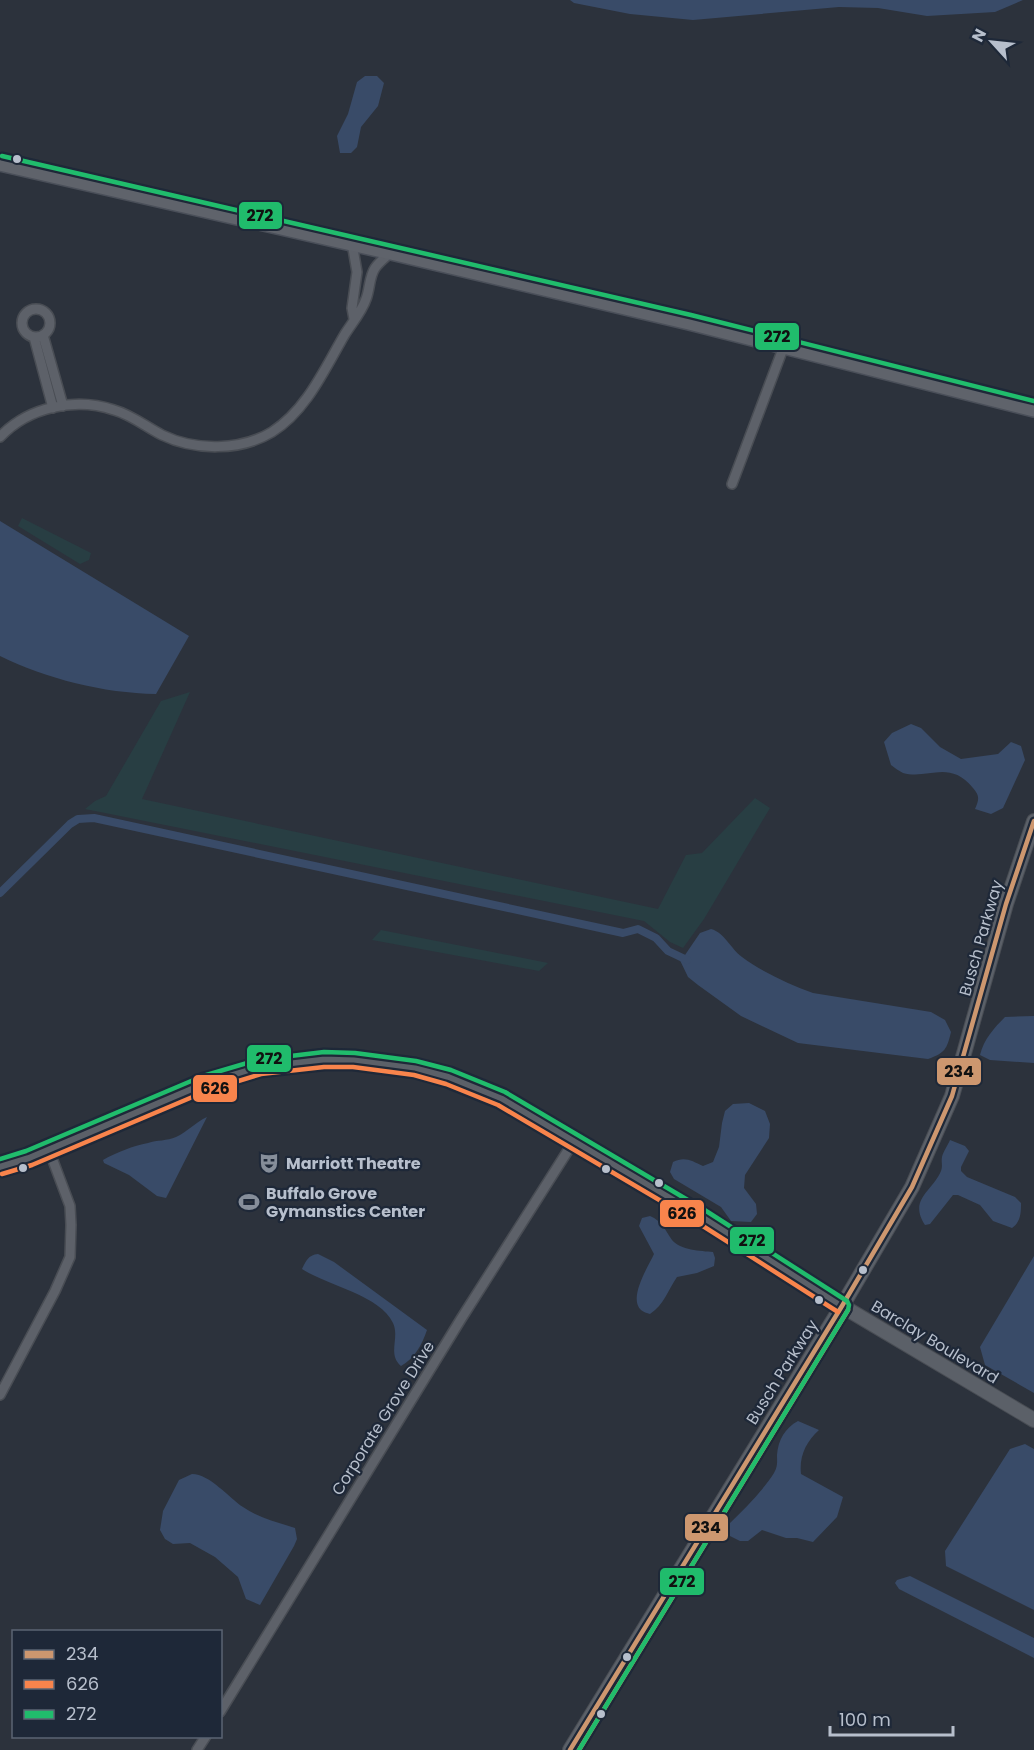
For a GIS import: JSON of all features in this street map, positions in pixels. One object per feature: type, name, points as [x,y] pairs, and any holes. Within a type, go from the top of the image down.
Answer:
[{"type":"main road","points":[[0,164],[391,252],[784,346],[1034,409]]},
{"type":"street","points":[[352,243],[357,272],[352,308],[354,319]]},
{"type":"street","points":[[0,437],[25,418],[53,408],[91,405],[114,410],[134,418],[163,435],[185,443],[209,447],[232,446],[270,433],[290,420],[307,398],[366,298],[374,269],[391,252]]},
{"type":"street","points":[[53,408],[39,336],[63,406]]},
{"type":"street","points":[[732,484],[784,346]]},
{"type":"street","name":"Busch Parkway","points":[[570,1750],[842,1306],[912,1187],[952,1096],[1006,904],[1034,821]]},
{"type":"street","name":"Barclay Boulevard","points":[[0,1167],[49,1149],[171,1097],[224,1077],[259,1067],[324,1059],[386,1064],[448,1077],[501,1098],[699,1215],[842,1306],[1034,1420]]},
{"type":"street","name":"Corporate Grove Drive","points":[[222,1709],[461,1319],[574,1141]]},
{"type":"street","points":[[0,1395],[55,1291],[70,1257],[70,1206],[49,1149]]},
{"type":"green space","points":[[22,518],[91,553],[89,560],[80,564],[18,526]]},
{"type":"green space","points":[[190,692],[142,799],[658,909],[686,855],[702,853],[755,798],[770,808],[704,919],[683,948],[670,942],[644,921],[85,809],[106,796],[161,701]]},
{"type":"green space","points":[[381,930],[548,963],[539,971],[372,940]]},
{"type":"water","points":[[570,0],[1023,0],[995,12],[927,16],[878,8],[839,7],[693,20],[630,14],[574,3]]},
{"type":"water","points":[[365,76],[377,76],[384,83],[378,106],[361,127],[357,147],[351,153],[340,153],[337,136],[348,114],[357,82]]},
{"type":"water","points":[[0,521],[189,636],[156,694],[96,688],[37,672],[0,656]]},
{"type":"water","points":[[911,724],[921,728],[940,747],[961,759],[998,754],[1011,742],[1021,746],[1025,760],[1003,808],[991,814],[975,809],[978,801],[977,793],[964,779],[955,774],[947,772],[903,773],[891,765],[884,742],[892,733]]},
{"type":"water","points":[[711,929],[724,937],[738,953],[750,962],[776,977],[813,993],[931,1012],[945,1020],[951,1032],[946,1046],[938,1055],[928,1059],[798,1043],[741,1016],[688,977],[677,954],[685,955],[700,933]]},
{"type":"water","points":[[1034,1016],[1034,1063],[990,1060],[980,1055],[987,1039],[1005,1017]]},
{"type":"water","points":[[749,1103],[765,1111],[770,1124],[769,1138],[745,1175],[744,1188],[756,1204],[757,1214],[751,1222],[731,1221],[721,1207],[674,1179],[670,1172],[673,1162],[681,1159],[703,1166],[713,1162],[719,1147],[725,1111],[733,1104]]},
{"type":"water","points":[[207,1117],[166,1198],[157,1196],[129,1175],[104,1163],[103,1160],[125,1150],[176,1137]]},
{"type":"water","points":[[950,1140],[965,1146],[969,1151],[961,1167],[961,1171],[967,1177],[1015,1197],[1021,1203],[1021,1213],[1015,1226],[1012,1228],[993,1221],[980,1205],[958,1195],[953,1195],[930,1224],[925,1225],[920,1216],[920,1202],[941,1171],[943,1155]]},
{"type":"water","points":[[650,1216],[660,1223],[672,1240],[680,1246],[713,1252],[715,1258],[714,1266],[697,1273],[677,1277],[662,1302],[650,1314],[641,1310],[637,1298],[640,1282],[654,1254],[639,1226],[642,1218]]},
{"type":"water","points":[[318,1254],[334,1262],[427,1330],[423,1341],[410,1360],[401,1366],[397,1361],[394,1351],[393,1323],[377,1305],[302,1269],[310,1257]]},
{"type":"water","points":[[1034,1256],[1034,1393],[985,1365],[980,1347]]},
{"type":"water","points":[[798,1421],[819,1430],[804,1450],[801,1474],[843,1497],[837,1517],[813,1542],[786,1538],[762,1530],[748,1541],[740,1541],[728,1535],[728,1525],[758,1494],[774,1473],[781,1439],[789,1427]]},
{"type":"water","points":[[1025,1444],[1034,1449],[1034,1610],[946,1566],[945,1551],[1010,1449]]},
{"type":"water","points":[[192,1474],[206,1478],[249,1511],[295,1528],[297,1539],[294,1546],[260,1605],[246,1599],[238,1577],[215,1557],[190,1543],[173,1544],[165,1539],[160,1530],[163,1511],[179,1480]]},
{"type":"water","points":[[910,1576],[1034,1638],[1034,1658],[899,1589],[895,1583],[897,1580]]},
{"type":"waterway","points":[[0,893],[70,824],[78,819],[94,818],[623,933],[638,929],[656,938],[668,951],[687,960]]},
{"type":"transit line","name":"272","points":[[2,156],[691,315],[1034,401]]},
{"type":"transit line","name":"234","points":[[570,1750],[842,1306],[912,1187],[952,1096],[1006,904],[1034,821]]},
{"type":"transit line","name":"272","points":[[0,1159],[26,1151],[203,1076],[257,1060],[324,1052],[355,1053],[416,1061],[451,1070],[505,1092],[703,1209],[847,1301],[848,1310],[579,1750]]},
{"type":"transit line","name":"626","points":[[2,1174],[32,1165],[209,1090],[261,1074],[324,1067],[353,1067],[414,1075],[446,1084],[498,1105],[695,1221],[838,1312]]},
{"type":"transit line","name":"626","points":[[579,1750],[848,1310]]},
{"type":"place","name":"Marriott Theatre","points":[[269,1163]]},
{"type":"place","name":"Buffalo Grove Gymanstics Center","points":[[249,1202]]}]
